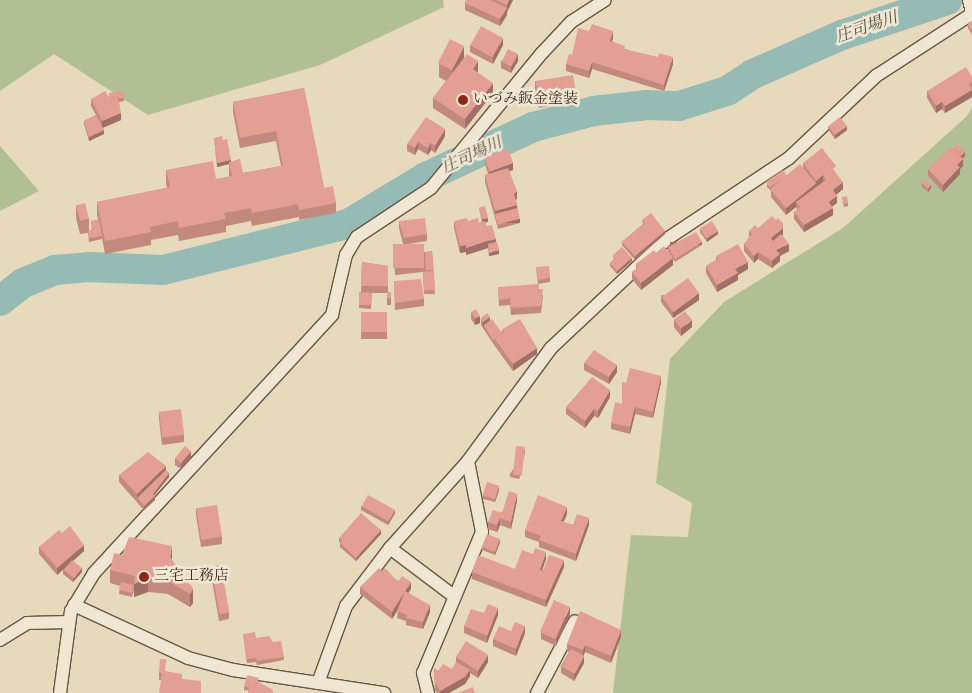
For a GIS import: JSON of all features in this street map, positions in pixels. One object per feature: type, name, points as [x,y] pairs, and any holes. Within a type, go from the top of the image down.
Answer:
[{"type":"street","points":[[60,693],[69,622],[74,605],[94,573],[332,315],[346,255],[357,237],[431,188],[542,52],[571,22],[605,0]]},
{"type":"street","points":[[318,683],[346,606],[390,548],[468,461],[551,348],[639,263],[667,239],[789,158],[876,76],[972,13],[969,0]]},
{"type":"street","points":[[428,693],[423,674],[482,532],[468,461]]},
{"type":"street","points":[[390,548],[455,597]]},
{"type":"street","points":[[74,605],[188,658],[233,670],[384,693]]},
{"type":"street","points":[[537,693],[575,621]]},
{"type":"street","points":[[0,640],[27,623],[69,622]]},
{"type":"green space","points":[[0,0],[443,0],[444,7],[320,65],[148,115],[54,54],[0,91]]},
{"type":"green space","points":[[972,108],[972,693],[613,693],[631,535],[688,537],[692,503],[656,483],[670,359],[724,302],[843,228],[967,116]]},
{"type":"green space","points":[[0,146],[39,191],[0,211]]},
{"type":"building","points":[[466,0],[490,0],[507,8],[500,19],[465,3]]},
{"type":"building","points":[[496,0],[509,0],[507,5]]},
{"type":"building","points":[[972,21],[972,32],[968,24]]},
{"type":"building","points":[[592,24],[613,31],[610,41],[625,46],[624,49],[658,57],[659,53],[673,57],[664,85],[592,62],[589,71],[566,64],[569,54],[572,55],[578,28],[589,31]]},
{"type":"building","points":[[481,26],[503,38],[492,57],[470,45]]},
{"type":"building","points":[[450,39],[464,46],[452,70],[438,63]]},
{"type":"building","points":[[508,49],[518,54],[511,66],[502,61]]},
{"type":"building","name":"いづみ鈑金塗装","points":[[467,54],[478,61],[473,69],[493,83],[465,119],[433,98]]},
{"type":"building","points":[[966,67],[972,77],[972,82],[969,84],[972,90],[945,106],[942,102],[936,106],[927,91]]},
{"type":"building","points":[[573,75],[576,95],[539,101],[535,81]]},
{"type":"building","points":[[304,88],[324,188],[333,186],[336,203],[299,210],[291,164],[283,166],[276,131],[240,138],[233,102]]},
{"type":"building","points":[[105,91],[110,99],[117,96],[121,113],[102,121],[91,99]]},
{"type":"building","points":[[123,91],[124,98],[118,98],[117,96],[109,99],[109,93]]},
{"type":"building","points":[[96,115],[104,130],[89,137],[84,121]]},
{"type":"building","points":[[426,117],[445,129],[435,146],[431,143],[428,148],[418,142],[415,148],[407,144]]},
{"type":"building","points":[[840,117],[847,126],[835,135],[828,126]]},
{"type":"building","points":[[222,136],[223,140],[227,139],[231,160],[217,163],[214,138]]},
{"type":"building","points":[[957,144],[965,152],[961,156],[953,148]]},
{"type":"building","points":[[951,147],[963,159],[957,165],[960,167],[943,185],[928,169]]},
{"type":"building","points":[[822,148],[836,166],[833,169],[843,182],[833,190],[837,196],[829,202],[833,208],[804,225],[794,212],[800,207],[796,202],[826,180],[823,175],[816,181],[803,163]]},
{"type":"building","points":[[508,149],[513,163],[490,172],[485,158]]},
{"type":"building","points":[[240,159],[243,173],[291,164],[299,204],[252,213],[251,208],[224,213],[226,219],[179,228],[178,221],[150,227],[151,232],[105,241],[97,202],[170,187],[166,170],[213,161],[216,179],[232,176],[229,162]]},
{"type":"building","points":[[800,164],[816,183],[786,208],[770,189]]},
{"type":"building","points":[[508,168],[517,191],[514,194],[517,205],[495,211],[485,175]]},
{"type":"building","points":[[783,170],[787,176],[770,188],[766,182]]},
{"type":"building","points":[[925,179],[931,184],[928,189],[922,183]]},
{"type":"building","points":[[847,196],[848,203],[844,204],[842,197]]},
{"type":"building","points":[[85,203],[89,219],[80,221],[76,205]]},
{"type":"building","points":[[485,206],[488,218],[482,219],[479,207]]},
{"type":"building","points":[[517,208],[520,219],[498,225],[495,214]]},
{"type":"building","points":[[651,213],[665,231],[635,256],[622,242],[645,223],[642,220]]},
{"type":"building","points":[[772,216],[776,220],[778,218],[783,223],[783,228],[771,238],[773,241],[781,234],[789,244],[776,250],[780,254],[772,261],[758,252],[754,256],[744,244],[752,234],[749,231],[755,225],[758,228]]},
{"type":"building","points":[[425,218],[427,234],[404,238],[399,221]]},
{"type":"building","points":[[467,218],[468,221],[478,218],[479,223],[485,221],[490,240],[466,248],[466,245],[460,246],[454,221]]},
{"type":"building","points":[[99,220],[102,236],[89,238],[88,231],[93,230],[91,221]]},
{"type":"building","points":[[712,221],[718,231],[706,238],[700,228]]},
{"type":"building","points":[[492,225],[496,239],[489,241],[486,226]]},
{"type":"building","points":[[696,232],[702,242],[675,259],[668,247]]},
{"type":"building","points":[[497,242],[499,250],[489,253],[488,244]]},
{"type":"building","points":[[393,244],[424,244],[424,268],[393,268]]},
{"type":"building","points":[[738,244],[748,262],[735,269],[738,273],[717,285],[706,266],[718,259],[716,256]]},
{"type":"building","points":[[664,246],[673,258],[641,283],[632,272],[638,267],[636,264],[654,250],[656,253]]},
{"type":"building","points":[[622,247],[632,258],[617,271],[610,263],[615,258],[613,255]]},
{"type":"building","points":[[432,251],[434,270],[426,270],[425,252]]},
{"type":"building","points":[[362,262],[388,266],[388,286],[361,286]]},
{"type":"building","points":[[549,266],[550,278],[538,280],[536,267]]},
{"type":"building","points":[[434,271],[435,290],[424,291],[423,272]]},
{"type":"building","points":[[688,278],[699,293],[673,312],[662,297]]},
{"type":"building","points":[[421,279],[424,299],[395,303],[394,281]]},
{"type":"building","points":[[539,284],[539,289],[543,289],[541,306],[511,308],[510,298],[499,300],[498,287]]},
{"type":"building","points":[[359,292],[372,293],[371,305],[359,305]]},
{"type":"building","points":[[387,292],[391,292],[391,298],[387,298]]},
{"type":"building","points":[[476,309],[480,316],[475,318],[471,312]]},
{"type":"building","points":[[685,311],[692,320],[681,328],[674,320]]},
{"type":"building","points":[[361,312],[387,312],[387,332],[361,332]]},
{"type":"building","points":[[487,313],[490,317],[483,322],[481,318]]},
{"type":"building","points":[[492,319],[502,333],[494,338],[494,342],[484,325]]},
{"type":"building","points":[[520,319],[537,348],[513,364],[494,338],[504,332],[502,329]]},
{"type":"building","points":[[594,350],[617,365],[609,377],[584,363]]},
{"type":"building","points":[[630,368],[661,376],[653,412],[635,407],[630,427],[611,423],[615,402],[622,404],[622,382],[626,383]]},
{"type":"building","points":[[592,377],[610,390],[598,411],[594,409],[585,421],[566,407]]},
{"type":"building","points":[[181,409],[184,435],[162,437],[159,412]]},
{"type":"building","points":[[185,446],[191,451],[181,463],[175,458]]},
{"type":"building","points":[[516,446],[525,447],[522,476],[513,475]]},
{"type":"building","points":[[148,452],[166,466],[137,494],[119,475]]},
{"type":"building","points":[[166,470],[169,473],[153,494],[155,496],[144,506],[137,498]]},
{"type":"building","points":[[487,482],[499,486],[495,499],[483,495]]},
{"type":"building","points":[[509,491],[517,494],[511,522],[500,518],[497,525],[488,522],[493,510],[502,513]]},
{"type":"building","points":[[368,495],[395,510],[389,521],[362,506]]},
{"type":"building","points":[[538,495],[567,507],[561,521],[573,525],[577,514],[589,518],[576,554],[539,540],[541,536],[525,530]]},
{"type":"building","points":[[217,505],[222,537],[201,540],[196,508]]},
{"type":"building","points":[[361,513],[381,530],[356,558],[340,543],[342,541],[339,538]]},
{"type":"building","points":[[70,526],[84,545],[57,568],[39,547],[59,530],[62,533]]},
{"type":"building","points":[[487,534],[500,539],[495,552],[482,547]]},
{"type":"building","points":[[129,537],[172,546],[170,557],[193,589],[190,594],[168,581],[148,578],[134,584],[135,576],[110,570],[114,553],[122,555]]},
{"type":"building","points":[[535,548],[546,552],[540,570],[543,571],[549,555],[564,560],[546,600],[472,572],[478,555],[515,569],[522,550],[533,554]]},
{"type":"building","points":[[72,560],[82,568],[74,578],[64,570]]},
{"type":"building","points":[[221,565],[229,612],[219,614],[211,567]]},
{"type":"building","points":[[379,568],[382,571],[385,568],[398,582],[402,576],[411,582],[392,612],[360,587]]},
{"type":"building","points":[[121,582],[134,585],[132,593],[119,590]]},
{"type":"building","points":[[405,591],[430,605],[423,622],[406,618],[407,615],[397,611]]},
{"type":"building","points":[[554,600],[570,607],[555,639],[540,632]]},
{"type":"building","points":[[488,604],[498,608],[487,636],[464,626],[471,609],[484,613]]},
{"type":"building","points":[[580,611],[621,630],[611,656],[585,645],[583,650],[567,644]]},
{"type":"building","points":[[515,622],[525,626],[516,649],[493,639],[499,626],[511,631]]},
{"type":"building","points":[[255,632],[256,638],[269,636],[273,642],[281,641],[284,657],[257,661],[256,658],[247,659],[243,634]]},
{"type":"building","points":[[466,641],[488,655],[478,671],[456,657]]},
{"type":"building","points":[[571,649],[584,656],[575,674],[562,667]]},
{"type":"building","points":[[160,659],[166,659],[165,671],[182,674],[182,679],[201,681],[201,693],[159,693],[162,673],[159,673]]},
{"type":"building","points":[[456,662],[470,670],[465,677],[440,691],[435,683],[434,668],[438,671],[443,664],[452,669]]},
{"type":"building","points":[[247,675],[259,678],[254,688],[244,687]]},
{"type":"building","points":[[258,682],[273,690],[273,693],[248,693],[249,687],[254,688]]},
{"type":"building","points":[[473,687],[475,693],[458,693]]},
{"type":"waterway","name":"庄司場川","points":[[0,301],[23,283],[55,270],[88,267],[163,270],[348,224],[426,177],[533,127],[594,111],[647,105],[679,106],[727,91],[753,74],[842,35],[947,0]]},
{"type":"place","name":"いづみ鈑金塗装","points":[[463,100]]},
{"type":"place","name":"三宅工務店","points":[[144,577]]}]
